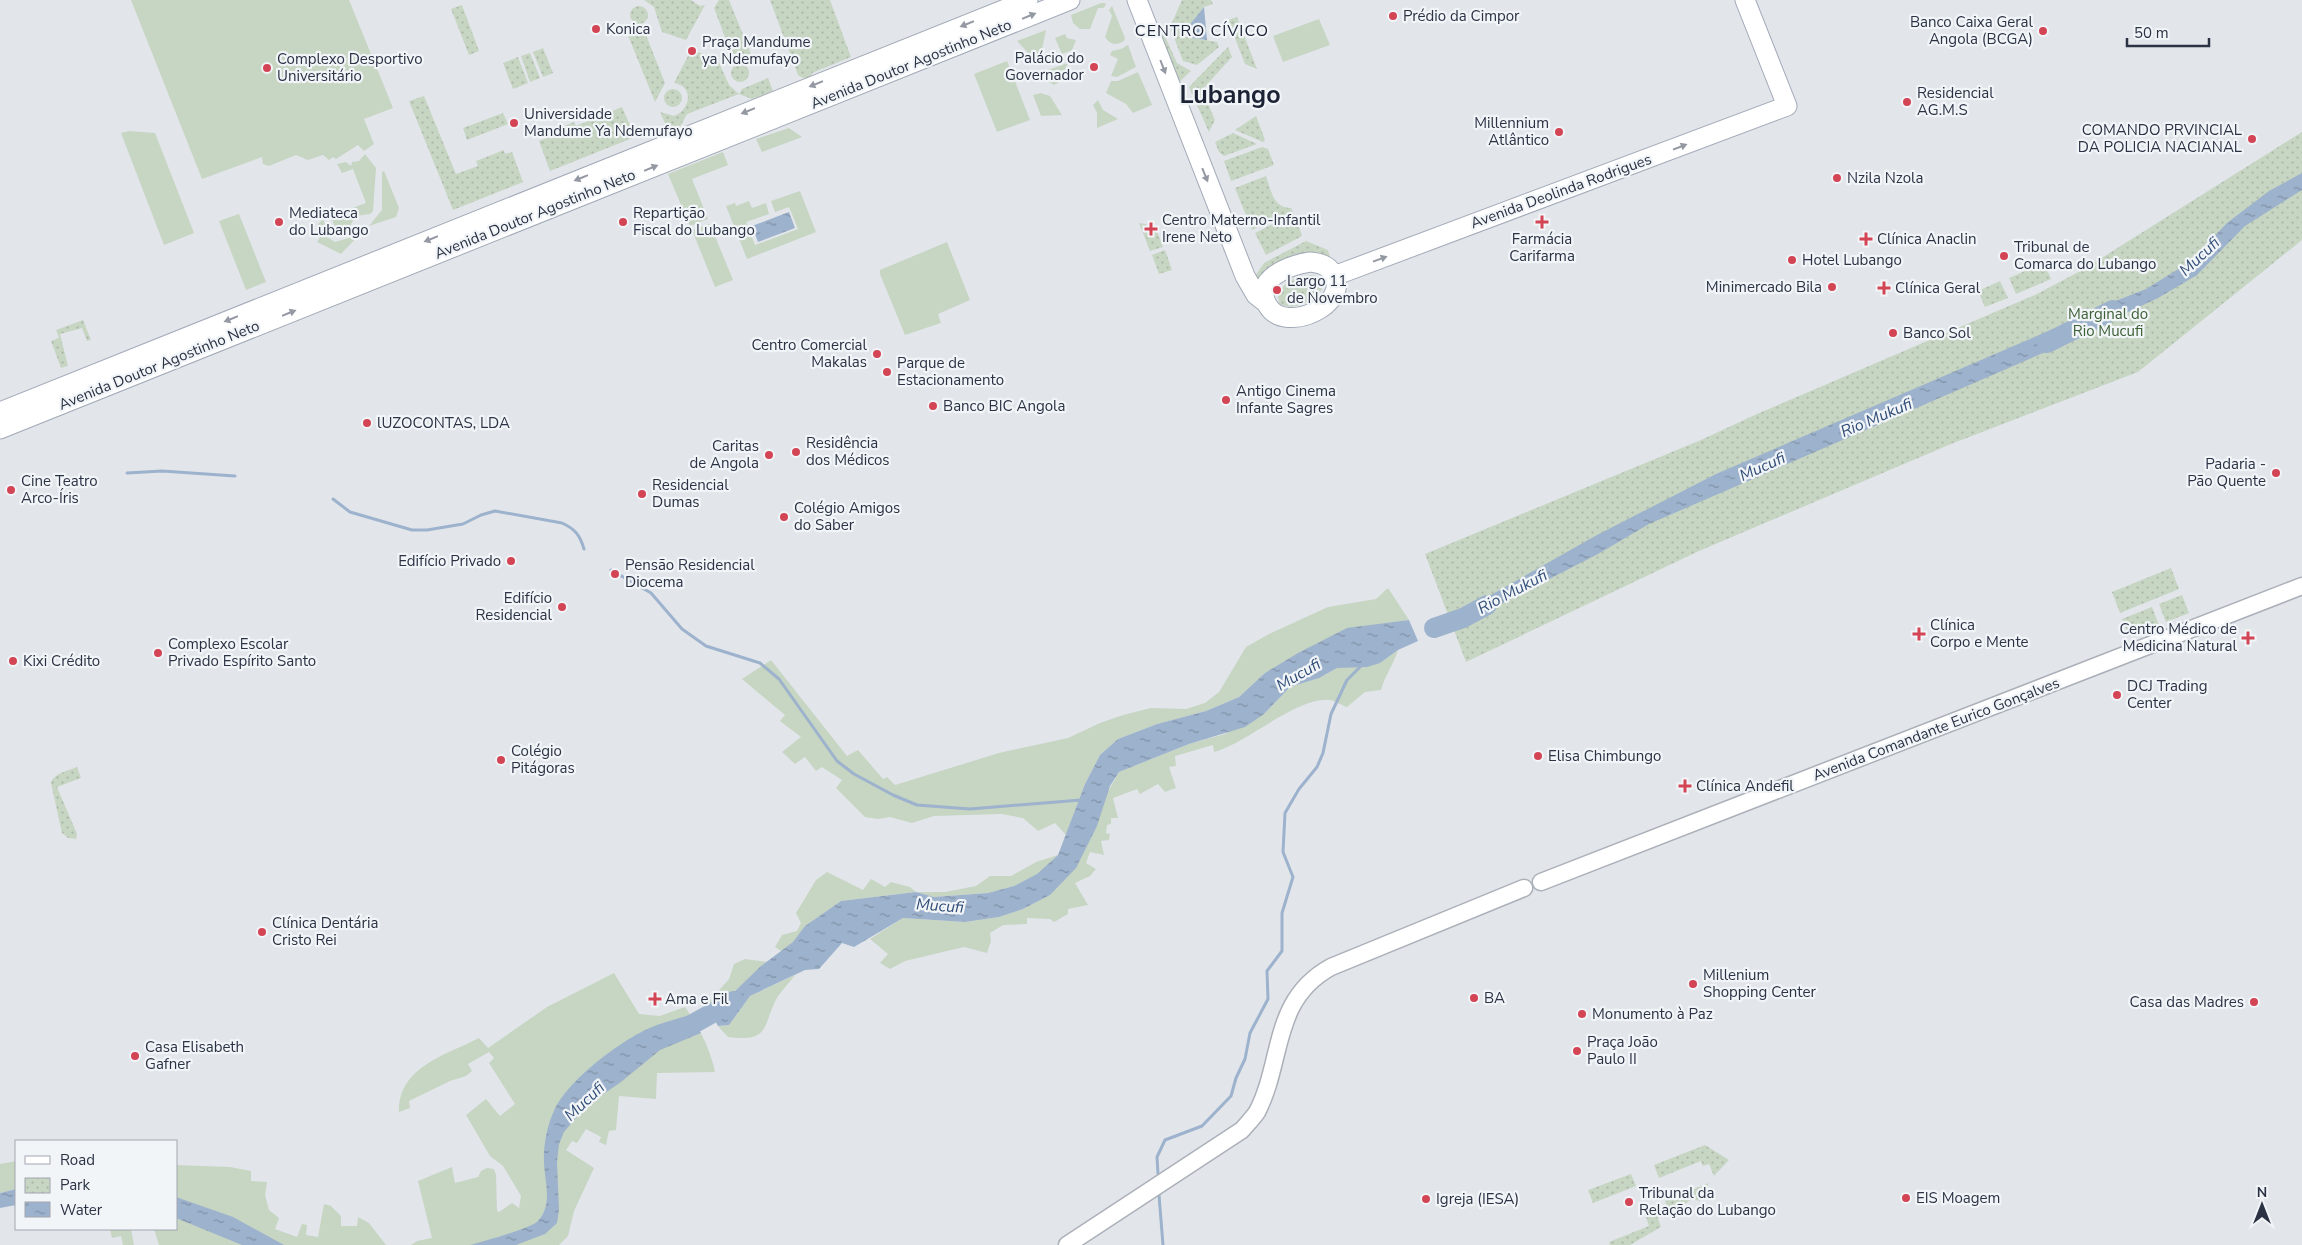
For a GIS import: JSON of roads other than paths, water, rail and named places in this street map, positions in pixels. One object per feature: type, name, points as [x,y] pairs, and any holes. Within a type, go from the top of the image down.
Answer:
[{"type":"main road","name":"Avenida Doutor Agostinho Neto","points":[[0,412],[1028,0]]},
{"type":"main road","name":"Avenida Doutor Agostinho Neto","points":[[0,429],[1070,0]]},
{"type":"main road","points":[[1137,0],[1248,282],[1256,295],[1266,302]]},
{"type":"main road","name":"Avenida Deolinda Rodrigues","points":[[1334,276],[1787,106],[1745,0]]},
{"type":"main road","points":[[1317,262],[1330,269],[1334,276],[1336,290],[1333,296],[1320,309],[1309,314],[1281,317],[1269,309],[1266,302],[1264,295],[1267,283],[1277,273],[1292,266],[1317,262]]},
{"type":"main road","name":"Avenida Comandante Eurico Gonçalves","points":[[1542,882],[2302,586]]},
{"type":"main road","points":[[1067,1245],[1242,1130],[1256,1114],[1262,1099],[1289,1009],[1312,979],[1331,967],[1524,888]]},
{"type":"water","points":[[1204,7],[1207,40],[1192,38],[1188,27]]},
{"type":"water","points":[[2302,173],[2302,190],[2245,226],[2197,275],[2158,298],[2092,329],[2085,313],[2146,289],[2188,263],[2227,223],[2269,191]]},
{"type":"water","points":[[789,212],[795,228],[758,242],[752,226]]},
{"type":"water","points":[[2067,323],[2073,340],[1649,524],[1598,554],[1464,623],[1459,613],[1597,535],[1716,474]]},
{"type":"water","points":[[1409,620],[1418,641],[1398,650],[1380,663],[1367,667],[1337,668],[1319,678],[1290,687],[1264,714],[1245,727],[1189,744],[1119,772],[1110,786],[1097,826],[1076,868],[1050,895],[1023,909],[999,917],[965,922],[903,918],[854,947],[842,943],[819,969],[805,970],[750,996],[729,1025],[718,1026],[708,1008],[721,995],[732,994],[761,966],[793,942],[805,926],[841,901],[916,892],[934,897],[988,893],[1014,886],[1037,874],[1058,855],[1085,784],[1100,755],[1118,739],[1157,724],[1206,711],[1239,697],[1265,673],[1298,653],[1347,628]]},
{"type":"water","points":[[690,1015],[701,1033],[660,1050],[621,1082],[586,1106],[564,1132],[559,1144],[557,1162],[559,1210],[557,1223],[545,1234],[516,1245],[470,1245],[526,1228],[538,1221],[543,1214],[547,1201],[544,1157],[547,1130],[554,1111],[571,1086],[599,1060],[630,1039],[657,1025]]},
{"type":"water","points":[[15,1189],[15,1205],[0,1208],[0,1193]]},
{"type":"water","points":[[178,1198],[233,1217],[284,1245],[242,1245],[178,1219]]},
{"type":"waterway","name":"Rio Mukufi","points":[[2047,343],[2113,310]]},
{"type":"waterway","points":[[127,473],[162,471],[235,476]]},
{"type":"waterway","points":[[333,499],[350,512],[412,530],[427,530],[463,524],[481,515],[495,511],[562,523],[576,533],[584,549]]},
{"type":"waterway","points":[[611,570],[651,593],[682,629],[706,646],[760,663],[779,679],[837,761],[854,774],[893,795],[917,805],[970,809],[1081,800]]},
{"type":"waterway","name":"Mucufi","points":[[1434,628],[1463,618],[1487,605]]},
{"type":"waterway","points":[[1158,1174],[1157,1157],[1165,1140],[1202,1126],[1231,1096],[1236,1078],[1245,1059],[1250,1033],[1268,999],[1267,971],[1282,951],[1282,913],[1293,877],[1283,852],[1285,813],[1299,789],[1317,767],[1323,753],[1331,714],[1347,680],[1362,665]]},
{"type":"waterway","name":"Mucufi","points":[[672,1034],[734,1001]]},
{"type":"waterway","points":[[1159,1195],[1163,1245]]},
{"type":"place","name":"Prédio da Cimpor","points":[[1393,16]]},
{"type":"place","name":"Konica","points":[[596,29]]},
{"type":"place","name":"Banco Caixa Geral Angola (BCGA)","points":[[2043,31]]},
{"type":"place","name":"Praça Mandume ya Ndemufayo","points":[[692,51]]},
{"type":"place","name":"Palácio do Governador","points":[[1094,67]]},
{"type":"place","name":"Complexo Desportivo Universitário","points":[[267,68]]},
{"type":"place","name":"Residencial AG.M.S","points":[[1907,102]]},
{"type":"place","name":"Universidade Mandume Ya Ndemufayo","points":[[514,123]]},
{"type":"place","name":"Millennium Atlântico","points":[[1559,132]]},
{"type":"place","name":"COMANDO PRVINCIAL DA POLICIA NACIANAL","points":[[2252,139]]},
{"type":"place","name":"Nzila Nzola","points":[[1837,178]]},
{"type":"place","name":"Mediateca do Lubango","points":[[279,222]]},
{"type":"place","name":"Repartição Fiscal do Lubango","points":[[623,222]]},
{"type":"place","name":"Farmácia Carifarma","points":[[1542,222]]},
{"type":"place","name":"Centro Materno-Infantil Irene Neto","points":[[1151,229]]},
{"type":"place","name":"Clínica Anaclin","points":[[1866,239]]},
{"type":"place","name":"Tribunal de Comarca do Lubango","points":[[2004,256]]},
{"type":"place","name":"Hotel Lubango","points":[[1792,260]]},
{"type":"place","name":"Minimercado Bila","points":[[1832,287]]},
{"type":"place","name":"Clínica Geral","points":[[1884,288]]},
{"type":"place","name":"Largo 11 de Novembro","points":[[1277,290]]},
{"type":"place","name":"Banco Sol","points":[[1893,333]]},
{"type":"place","name":"Centro Comercial Makalas","points":[[877,354]]},
{"type":"place","name":"Parque de Estacionamento","points":[[887,372]]},
{"type":"place","name":"Antigo Cinema Infante Sagres","points":[[1226,400]]},
{"type":"place","name":"Banco BIC Angola","points":[[933,406]]},
{"type":"place","name":"lUZOCONTAS, LDA","points":[[367,423]]},
{"type":"place","name":"Residência dos Médicos","points":[[796,452]]},
{"type":"place","name":"Caritas de Angola","points":[[769,455]]},
{"type":"place","name":"Padaria - Pão Quente","points":[[2276,473]]},
{"type":"place","name":"Cine Teatro Arco-Íris","points":[[11,490]]},
{"type":"place","name":"Residencial Dumas","points":[[642,494]]},
{"type":"place","name":"Colégio Amigos do Saber","points":[[784,517]]},
{"type":"place","name":"Edifício Privado","points":[[511,561]]},
{"type":"place","name":"Pensão Residencial Diocema","points":[[615,574]]},
{"type":"place","name":"Edifício Residencial","points":[[562,607]]},
{"type":"place","name":"Clínica Corpo e Mente","points":[[1919,634]]},
{"type":"place","name":"Centro Médico de Medicina Natural","points":[[2248,638]]},
{"type":"place","name":"Complexo Escolar Privado Espírito Santo","points":[[158,653]]},
{"type":"place","name":"Kixi Crédito","points":[[13,661]]},
{"type":"place","name":"DCJ Trading Center","points":[[2117,695]]},
{"type":"place","name":"Elisa Chimbungo","points":[[1538,756]]},
{"type":"place","name":"Colégio Pitágoras","points":[[501,760]]},
{"type":"place","name":"Clínica Andefil","points":[[1685,786]]},
{"type":"place","name":"Clínica Dentária Cristo Rei","points":[[262,932]]},
{"type":"place","name":"Millenium Shopping Center","points":[[1693,984]]},
{"type":"place","name":"BA","points":[[1474,998]]},
{"type":"place","name":"Ama e Fil","points":[[655,999]]},
{"type":"place","name":"Casa das Madres","points":[[2254,1002]]},
{"type":"place","name":"Monumento à Paz","points":[[1582,1014]]},
{"type":"place","name":"Praça João Paulo II","points":[[1577,1051]]},
{"type":"place","name":"Casa Elisabeth Gafner","points":[[135,1056]]},
{"type":"place","name":"EIS Moagem","points":[[1906,1198]]},
{"type":"place","name":"Igreja (IESA)","points":[[1426,1199]]},
{"type":"place","name":"Tribunal da Relação do Lubango","points":[[1629,1202]]},
{"type":"district","name":"CENTRO CÍVICO","points":[[1202,30]]},
{"type":"district","name":"Lubango","points":[[1230,94]]},
{"type":"park label","name":"Marginal do Rio Mucufi","points":[[2108,322]]}]
